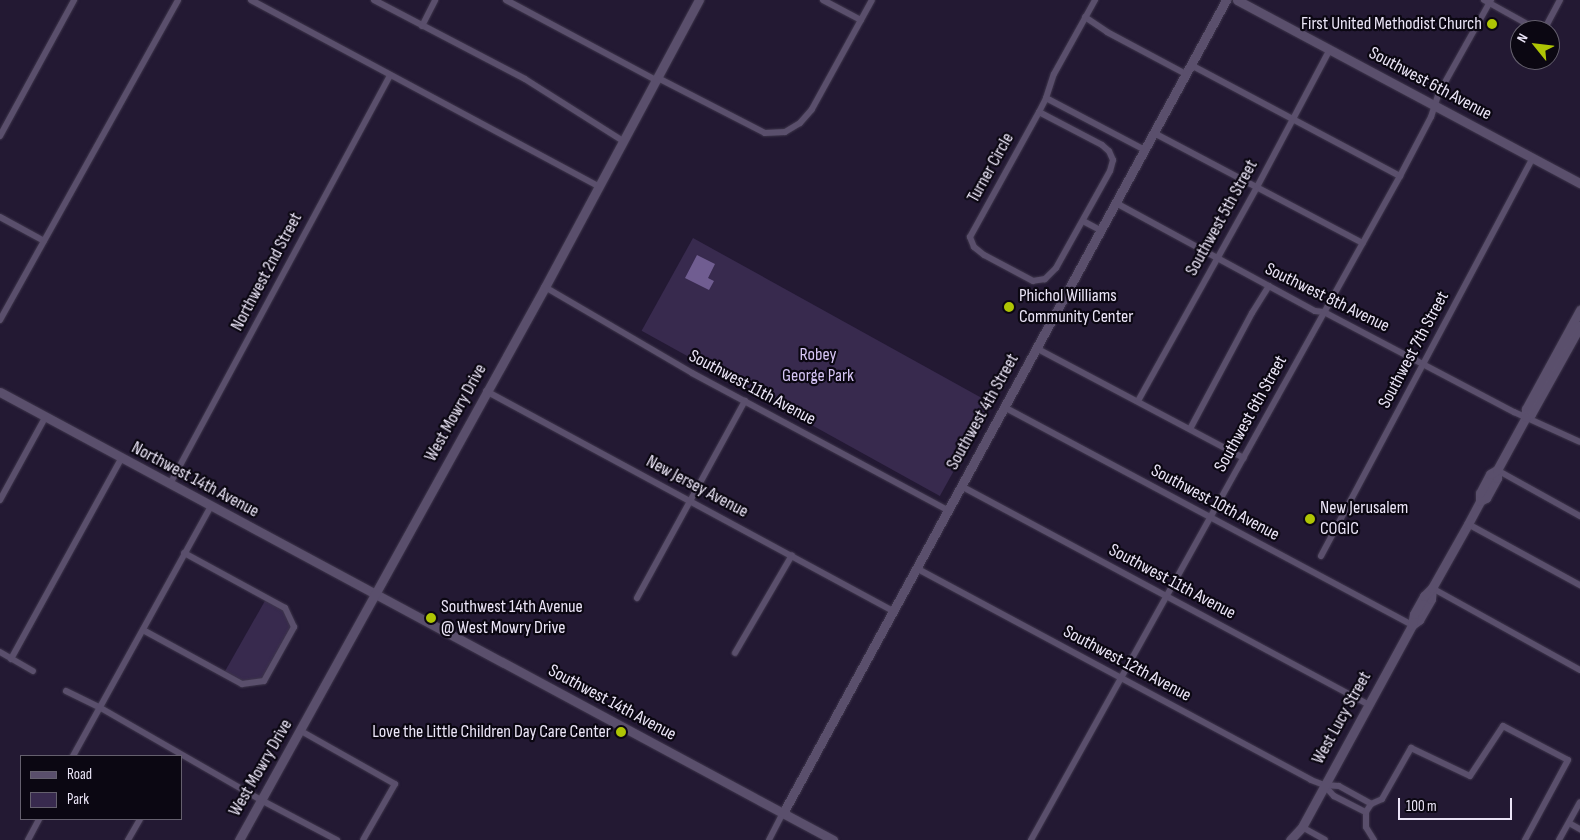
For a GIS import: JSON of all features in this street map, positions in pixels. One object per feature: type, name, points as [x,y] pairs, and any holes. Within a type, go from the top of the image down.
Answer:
[{"type":"street","points":[[0,136],[74,0]]},
{"type":"street","points":[[0,320],[178,0]]},
{"type":"street","points":[[251,0],[598,186]]},
{"type":"street","points":[[374,0],[525,79],[623,142]]},
{"type":"street","points":[[422,26],[435,0]]},
{"type":"street","points":[[506,0],[765,133],[785,132],[800,123],[812,109],[872,0]]},
{"type":"street","name":"West Mowry Drive","points":[[239,840],[545,287],[699,0]]},
{"type":"street","points":[[823,0],[861,20]]},
{"type":"street","points":[[1039,112],[1054,74],[1095,0]]},
{"type":"street","name":"Southwest 4th Street","points":[[768,840],[1226,0]]},
{"type":"street","name":"Southwest 6th Avenue","points":[[1237,0],[1580,183]]},
{"type":"street","points":[[1549,20],[1560,0]]},
{"type":"street","points":[[1488,1],[1521,20]]},
{"type":"street","name":"Southwest 6th Street","points":[[1031,840],[1423,134],[1439,93],[1488,1]]},
{"type":"street","points":[[1085,17],[1107,32],[1186,74]]},
{"type":"street","name":"Southwest 5th Street","points":[[1138,402],[1294,119],[1330,48]]},
{"type":"street","points":[[1191,65],[1400,176]]},
{"type":"street","name":"Northwest 2nd Street","points":[[170,484],[390,75]]},
{"type":"street","points":[[1046,98],[1144,150]]},
{"type":"street","name":"Turner Circle","points":[[1039,112],[1102,145],[1109,150],[1113,160],[1110,170],[1082,221],[1056,268],[1045,279],[1033,281],[1013,272],[974,247],[970,237],[1039,112]]},
{"type":"street","points":[[1154,133],[1363,243]]},
{"type":"street","name":"Southwest 7th Street","points":[[1321,556],[1533,158]]},
{"type":"street","name":"Southwest 8th Avenue","points":[[1116,202],[1315,311],[1324,312],[1526,417],[1580,442]]},
{"type":"street","points":[[0,217],[44,240]]},
{"type":"street","points":[[1082,221],[1100,230]]},
{"type":"street","points":[[1190,429],[1252,313],[1269,286]]},
{"type":"street","name":"Southwest 11th Avenue","points":[[545,287],[745,401],[948,510]]},
{"type":"street","points":[[1526,417],[1526,409],[1580,310]]},
{"type":"street","points":[[1526,417],[1531,414],[1580,326]]},
{"type":"street","points":[[1036,348],[1244,458]]},
{"type":"street","name":"New Jersey Avenue","points":[[486,391],[893,611]]},
{"type":"street","name":"Northwest 14th Avenue","points":[[0,392],[121,459],[376,594]]},
{"type":"street","points":[[638,598],[745,401]]},
{"type":"street","name":"Southwest 10th Avenue","points":[[1004,407],[1412,625]]},
{"type":"street","points":[[0,500],[46,416]]},
{"type":"street","name":"West Lucy Street","points":[[1299,840],[1302,827],[1412,625],[1414,614],[1424,596],[1432,588],[1468,524],[1480,501],[1480,493],[1490,474],[1497,470],[1526,417]]},
{"type":"street","points":[[11,658],[121,459]]},
{"type":"street","points":[[1497,470],[1580,516]]},
{"type":"street","name":"Southwest 11th Avenue","points":[[961,486],[1368,705]]},
{"type":"street","points":[[74,755],[211,506]]},
{"type":"street","points":[[1468,524],[1580,585]]},
{"type":"street","points":[[142,630],[242,684],[254,684],[264,681],[294,627],[285,608],[184,553]]},
{"type":"street","points":[[735,653],[792,555]]},
{"type":"street","name":"Southwest 12th Avenue","points":[[916,568],[1324,785]]},
{"type":"street","points":[[1432,588],[1580,670]]},
{"type":"street","name":"Southwest 14th Avenue","points":[[376,594],[833,840]]},
{"type":"street","points":[[0,652],[33,671]]},
{"type":"street","points":[[66,691],[99,707],[177,754]]},
{"type":"street","points":[[1374,840],[1366,827],[1366,812],[1371,804],[1382,799],[1411,748],[1470,776],[1503,726],[1568,760],[1525,840]]},
{"type":"street","points":[[301,731],[395,784],[363,840]]},
{"type":"street","points":[[182,757],[337,840]]},
{"type":"street","points":[[1324,785],[1339,786],[1371,804]]},
{"type":"street","points":[[1324,785],[1334,796],[1366,812]]},
{"type":"street","points":[[1560,840],[1580,802]]},
{"type":"street","points":[[28,840],[38,820]]},
{"type":"street","points":[[128,840],[139,820]]},
{"type":"street","points":[[1569,823],[1580,829]]},
{"type":"street","points":[[1302,827],[1325,840]]},
{"type":"street","name":"West Lucy Street","points":[[1290,840],[1302,827]]},
{"type":"green space","name":"Robey George Park","points":[[693,238],[991,403],[940,496],[642,331]]},
{"type":"green space","points":[[266,599],[284,610],[292,627],[263,681],[242,683],[224,673]]},
{"type":"shaded area","points":[[697,255],[715,264],[708,278],[714,281],[709,290],[685,278]]},
{"type":"place","name":"First United Methodist Church","points":[[1492,24]]},
{"type":"place","name":"Phichol Williams Community Center","points":[[1009,307]]},
{"type":"place","name":"New Jerusalem COGIC","points":[[1310,519]]},
{"type":"place","name":"Southwest 14th Avenue @ West Mowry Drive","points":[[431,618]]},
{"type":"place","name":"Love the Little Children Day Care Center","points":[[621,732]]}]
